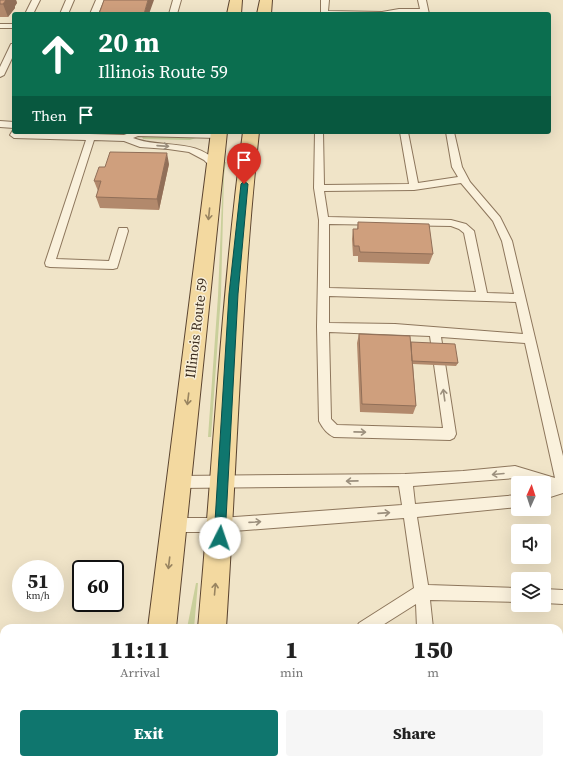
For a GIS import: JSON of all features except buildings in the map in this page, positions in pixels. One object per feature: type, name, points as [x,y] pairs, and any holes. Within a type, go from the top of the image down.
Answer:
[{"type":"main road","points":[[234,12],[236,0]]},
{"type":"main road","points":[[264,12],[266,0]]},
{"type":"main road","points":[[218,134],[246,170]]},
{"type":"main road","name":"Illinois Route 59","points":[[162,624],[218,134]]},
{"type":"main road","points":[[212,624],[221,525],[222,482],[234,294],[251,134]]},
{"type":"lane","points":[[30,12],[36,0]]},
{"type":"lane","points":[[65,12],[70,0]]},
{"type":"lane","points":[[95,12],[100,0]]},
{"type":"lane","points":[[174,12],[177,0]]},
{"type":"lane","points":[[324,12],[325,0]]},
{"type":"lane","points":[[422,0],[424,12]]},
{"type":"lane","points":[[388,12],[399,8],[419,12]]},
{"type":"lane","points":[[0,26],[12,26]]},
{"type":"lane","points":[[0,75],[12,50]]},
{"type":"lane","points":[[0,124],[12,124]]},
{"type":"lane","points":[[15,134],[14,135],[125,138],[140,144],[168,146],[191,150],[207,158],[214,165]]},
{"type":"lane","points":[[125,138],[135,134]]},
{"type":"lane","points":[[319,134],[319,188],[324,220],[323,327],[325,421],[334,431],[450,434],[435,332]]},
{"type":"lane","points":[[404,134],[414,187]]},
{"type":"lane","points":[[450,134],[457,167],[463,180],[497,219],[507,241],[563,486]]},
{"type":"lane","points":[[91,137],[50,263],[113,265],[123,231]]},
{"type":"lane","points":[[319,188],[414,187],[463,180]]},
{"type":"lane","points":[[324,220],[451,223],[462,226],[469,231],[482,297]]},
{"type":"lane","points":[[324,292],[520,298]]},
{"type":"lane","points":[[323,327],[395,329],[530,339]]},
{"type":"lane","points":[[178,482],[405,480],[463,477],[515,472],[563,486]]},
{"type":"lane","points":[[405,480],[422,592],[425,624]]},
{"type":"lane","points":[[551,490],[563,486]]},
{"type":"lane","points":[[174,525],[221,525],[511,502]]},
{"type":"lane","points":[[370,624],[422,592],[511,595]]},
{"type":"lane","points":[[551,596],[563,597]]},
{"type":"green space","points":[[142,137],[196,138],[190,140],[143,139]]},
{"type":"green space","points":[[224,162],[226,162],[224,175],[221,295],[211,437],[208,437],[218,296]]},
{"type":"green space","points":[[196,583],[198,583],[194,624],[188,624]]},
{"type":"route","points":[[220,538],[222,482],[234,294],[244,184]]}]
